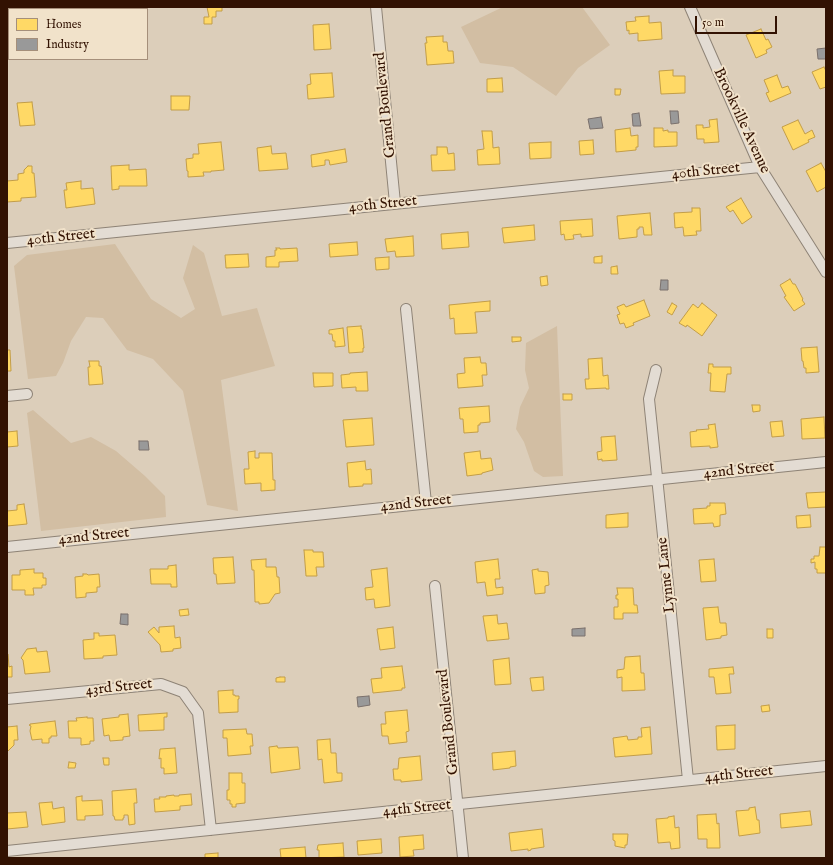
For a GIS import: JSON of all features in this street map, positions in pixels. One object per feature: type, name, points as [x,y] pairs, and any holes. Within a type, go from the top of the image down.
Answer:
[{"type":"street","name":"Grand Boulevard","points":[[376,7],[395,203]]},
{"type":"street","name":"Brookville Avenue","points":[[690,7],[760,167],[826,272]]},
{"type":"street","name":"40th Street","points":[[7,243],[760,167]]},
{"type":"street","points":[[406,309],[426,502]]},
{"type":"street","name":"Lynne Lane","points":[[656,370],[650,399],[688,780]]},
{"type":"street","points":[[7,396],[27,394]]},
{"type":"street","name":"42nd Street","points":[[7,547],[426,502],[826,462]]},
{"type":"street","name":"Grand Boulevard","points":[[435,586],[463,858]]},
{"type":"street","name":"43rd Street","points":[[7,699],[161,684],[183,692],[198,713],[211,830]]},
{"type":"street","name":"44th Street","points":[[7,851],[826,766]]},
{"type":"shaded area","points":[[503,7],[582,7],[610,45],[578,68],[556,96],[513,67],[480,63],[461,27]]},
{"type":"shaded area","points":[[115,244],[151,299],[181,318],[195,309],[183,278],[193,245],[204,253],[222,316],[257,308],[275,366],[221,380],[238,511],[207,505],[183,391],[153,359],[127,350],[103,318],[86,317],[71,341],[63,363],[56,376],[28,379],[14,266],[27,255]]},
{"type":"shaded area","points":[[557,326],[563,476],[543,477],[534,471],[524,442],[516,429],[520,407],[529,388],[525,370],[526,343]]},
{"type":"shaded area","points":[[33,410],[71,443],[91,437],[116,451],[145,476],[165,496],[166,517],[41,531],[27,413]]},
{"type":"building: Homes","points":[[207,7],[222,7],[222,11],[216,11],[216,17],[212,17],[212,24],[204,24],[204,17],[209,17]]},
{"type":"building: Homes","points":[[649,16],[649,23],[661,22],[662,39],[638,41],[638,33],[629,34],[629,30],[627,31],[626,22],[636,21],[635,17]]},
{"type":"building: Homes","points":[[329,24],[331,49],[314,50],[313,25]]},
{"type":"building: Homes","points":[[761,29],[766,40],[768,39],[772,47],[766,50],[767,53],[756,58],[746,35]]},
{"type":"building: Homes","points":[[443,36],[443,42],[447,42],[448,51],[453,51],[454,63],[427,65],[425,43],[427,43],[426,37]]},
{"type":"building: Homes","points":[[7,38],[8,38],[8,53]]},
{"type":"building: Homes","points":[[824,67],[826,71],[826,87],[820,89],[812,72]]},
{"type":"building: Homes","points":[[673,70],[673,76],[685,76],[685,93],[661,94],[659,71]]},
{"type":"building: Homes","points":[[332,73],[334,97],[308,99],[307,85],[311,84],[310,74]]},
{"type":"building: Homes","points":[[777,75],[782,88],[788,86],[791,93],[770,102],[766,93],[769,92],[764,80]]},
{"type":"building: Homes","points":[[502,78],[503,92],[487,92],[487,79]]},
{"type":"building: Homes","points":[[615,89],[621,89],[620,95],[615,95]]},
{"type":"building: Homes","points":[[171,96],[190,96],[189,110],[171,110]]},
{"type":"building: Homes","points":[[32,102],[35,125],[20,126],[17,103]]},
{"type":"building: Homes","points":[[717,119],[719,142],[704,143],[704,139],[697,139],[696,125],[703,125],[703,128],[710,127],[709,120]]},
{"type":"building: Homes","points":[[798,120],[805,134],[812,130],[815,137],[808,140],[809,142],[793,150],[782,127]]},
{"type":"building: Homes","points":[[630,128],[631,136],[638,135],[638,147],[636,147],[636,150],[616,152],[615,130]]},
{"type":"building: Homes","points":[[654,128],[663,128],[663,131],[668,130],[668,132],[677,132],[677,146],[654,147]]},
{"type":"building: Homes","points":[[482,131],[492,131],[493,148],[499,147],[500,164],[478,165],[477,150],[484,149]]},
{"type":"building: Homes","points":[[593,140],[594,154],[580,155],[579,141]]},
{"type":"building: Homes","points":[[221,142],[224,170],[203,172],[204,176],[188,177],[186,159],[193,158],[193,154],[199,154],[198,144]]},
{"type":"building: Homes","points":[[551,142],[551,158],[530,159],[529,143]]},
{"type":"building: Homes","points":[[271,146],[272,154],[286,153],[288,169],[259,171],[257,148]]},
{"type":"building: Homes","points":[[437,147],[447,147],[448,154],[454,153],[455,170],[432,171],[431,155],[437,155]]},
{"type":"building: Homes","points":[[345,149],[347,162],[330,165],[329,160],[325,160],[325,165],[312,167],[311,155]]},
{"type":"building: Homes","points":[[821,163],[826,172],[826,187],[817,192],[806,171]]},
{"type":"building: Homes","points":[[129,165],[129,170],[146,169],[147,186],[119,186],[119,189],[112,190],[111,166]]},
{"type":"building: Homes","points":[[28,166],[32,166],[32,173],[34,173],[36,197],[21,198],[21,201],[7,202],[7,181],[18,180],[18,174],[24,173],[24,170]]},
{"type":"building: Homes","points":[[81,181],[81,189],[93,188],[95,204],[66,208],[64,190],[67,190],[66,183]]},
{"type":"building: Homes","points":[[741,198],[752,217],[742,224],[733,210],[730,212],[726,207]]},
{"type":"building: Homes","points":[[692,208],[700,208],[701,231],[696,231],[697,235],[684,236],[683,227],[675,228],[674,213],[692,212]]},
{"type":"building: Homes","points":[[650,213],[652,235],[644,235],[643,227],[639,227],[639,229],[637,229],[637,237],[619,239],[617,216]]},
{"type":"building: Homes","points":[[592,219],[593,236],[581,237],[581,234],[573,235],[574,239],[565,240],[564,234],[561,235],[560,221]]},
{"type":"building: Homes","points":[[534,225],[535,240],[504,243],[502,228]]},
{"type":"building: Homes","points":[[468,232],[469,247],[442,249],[441,234]]},
{"type":"building: Homes","points":[[413,236],[414,256],[396,257],[395,251],[387,252],[385,239]]},
{"type":"building: Homes","points":[[357,242],[358,255],[330,257],[329,244]]},
{"type":"building: Homes","points":[[276,248],[297,248],[298,261],[279,262],[279,267],[266,267],[266,257],[275,256],[275,250],[277,250]]},
{"type":"building: Homes","points":[[248,254],[249,267],[226,268],[225,255]]},
{"type":"building: Homes","points":[[602,256],[602,263],[594,263],[594,257]]},
{"type":"building: Homes","points":[[389,257],[389,269],[376,270],[375,258]]},
{"type":"building: Homes","points":[[617,266],[618,274],[611,274],[611,267]]},
{"type":"building: Homes","points":[[547,276],[548,285],[541,286],[540,277]]},
{"type":"building: Homes","points":[[790,279],[793,284],[795,284],[805,304],[794,311],[784,297],[786,296],[780,285]]},
{"type":"building: Homes","points":[[644,300],[650,316],[633,323],[634,325],[626,328],[624,323],[620,324],[617,315],[620,314],[617,307],[624,304],[626,307]]},
{"type":"building: Homes","points":[[490,301],[490,311],[475,312],[477,333],[455,334],[454,318],[450,319],[449,305]]},
{"type":"building: Homes","points":[[672,303],[677,306],[672,315],[667,312]]},
{"type":"building: Homes","points":[[702,303],[717,315],[702,336],[687,325],[686,327],[679,323],[693,304],[698,308]]},
{"type":"building: Homes","points":[[361,326],[364,348],[363,352],[349,353],[347,327]]},
{"type":"building: Homes","points":[[343,328],[345,346],[335,347],[335,341],[333,341],[332,334],[329,334],[329,330]]},
{"type":"building: Homes","points":[[512,337],[521,337],[521,341],[512,342]]},
{"type":"building: Homes","points":[[817,347],[819,372],[806,373],[806,368],[804,368],[802,361],[801,348]]},
{"type":"building: Homes","points":[[7,350],[10,350],[11,371],[7,371]]},
{"type":"building: Homes","points":[[480,357],[481,363],[486,363],[487,375],[482,375],[483,386],[458,388],[457,374],[465,373],[464,358]]},
{"type":"building: Homes","points":[[602,358],[603,376],[608,375],[609,389],[586,389],[585,379],[589,379],[588,359]]},
{"type":"building: Homes","points":[[89,361],[99,361],[103,384],[89,385]]},
{"type":"building: Homes","points":[[709,364],[713,364],[713,367],[731,367],[731,374],[727,374],[725,392],[710,391],[711,373],[708,373]]},
{"type":"building: Homes","points":[[367,372],[368,391],[356,391],[356,387],[342,388],[341,375]]},
{"type":"building: Homes","points":[[313,373],[333,373],[333,386],[314,387]]},
{"type":"building: Homes","points":[[563,394],[572,394],[572,400],[563,400]]},
{"type":"building: Homes","points":[[752,405],[760,405],[760,411],[753,412]]},
{"type":"building: Homes","points":[[489,406],[490,422],[480,423],[480,425],[478,425],[478,432],[464,433],[463,419],[460,419],[459,408]]},
{"type":"building: Homes","points":[[824,417],[825,438],[802,439],[801,419]]},
{"type":"building: Homes","points":[[372,418],[374,445],[346,447],[343,420]]},
{"type":"building: Homes","points":[[782,421],[784,436],[772,437],[770,422]]},
{"type":"building: Homes","points":[[715,424],[718,447],[691,447],[690,432],[709,429],[708,425]]},
{"type":"building: Homes","points":[[17,431],[18,446],[7,447],[7,432]]},
{"type":"building: Homes","points":[[615,436],[617,460],[598,460],[597,452],[602,451],[601,437]]},
{"type":"building: Homes","points":[[255,451],[255,458],[259,458],[259,453],[272,453],[275,490],[261,491],[261,483],[245,484],[244,469],[249,469],[248,452]]},
{"type":"building: Homes","points":[[480,451],[481,459],[491,458],[493,470],[482,474],[467,476],[464,453]]},
{"type":"building: Homes","points":[[365,461],[366,470],[371,469],[372,484],[349,487],[347,463]]},
{"type":"building: Homes","points":[[826,492],[826,507],[808,508],[806,493]]},
{"type":"building: Homes","points":[[710,503],[725,503],[726,514],[720,515],[720,526],[714,527],[713,523],[694,524],[693,509],[707,508],[707,506],[710,506]]},
{"type":"building: Homes","points":[[24,504],[27,524],[7,526],[7,511],[17,510],[17,505]]},
{"type":"building: Homes","points":[[628,513],[628,527],[606,528],[606,515]]},
{"type":"building: Homes","points":[[810,515],[811,527],[797,528],[796,516]]},
{"type":"building: Homes","points":[[820,547],[826,547],[826,573],[817,573],[817,569],[815,569],[815,562],[811,563],[811,559],[814,559],[814,556],[819,556]]},
{"type":"building: Homes","points":[[304,550],[323,552],[324,567],[316,567],[317,576],[306,576]]},
{"type":"building: Homes","points":[[233,557],[235,583],[217,584],[216,574],[214,574],[213,558]]},
{"type":"building: Homes","points":[[266,559],[266,567],[276,567],[277,577],[279,577],[280,593],[275,594],[269,603],[259,604],[259,602],[255,602],[254,570],[252,570],[251,560]]},
{"type":"building: Homes","points":[[498,559],[500,579],[495,579],[496,588],[503,587],[503,594],[487,596],[485,582],[477,583],[475,562]]},
{"type":"building: Homes","points":[[714,559],[716,581],[701,582],[699,560]]},
{"type":"building: Homes","points":[[176,565],[177,587],[171,587],[171,584],[151,584],[150,569],[168,569],[168,566]]},
{"type":"building: Homes","points":[[387,568],[390,606],[375,608],[374,599],[366,600],[365,588],[373,587],[371,570]]},
{"type":"building: Homes","points":[[34,569],[34,573],[43,573],[43,578],[46,578],[46,585],[42,585],[42,588],[33,588],[34,595],[25,595],[25,590],[12,590],[12,575],[20,575],[20,570]]},
{"type":"building: Homes","points":[[538,569],[538,571],[548,572],[549,585],[545,586],[545,593],[535,594],[532,570]]},
{"type":"building: Homes","points":[[83,574],[99,574],[100,587],[97,587],[97,592],[86,593],[86,597],[76,598],[75,577],[83,576]]},
{"type":"building: Homes","points":[[617,588],[633,588],[634,605],[637,605],[638,613],[623,613],[623,619],[614,619],[614,607],[618,607],[618,599],[616,599],[616,595],[618,595]]},
{"type":"building: Homes","points":[[718,607],[720,623],[726,623],[727,635],[721,636],[721,638],[706,640],[703,608]]},
{"type":"building: Homes","points":[[188,609],[189,615],[180,616],[179,610]]},
{"type":"building: Homes","points":[[497,615],[498,624],[507,623],[509,639],[487,641],[483,616]]},
{"type":"building: Homes","points":[[174,626],[175,638],[180,637],[181,648],[173,649],[173,651],[161,652],[160,645],[148,632],[154,627],[159,633],[159,627]]},
{"type":"building: Homes","points":[[393,627],[395,648],[380,650],[377,629]]},
{"type":"building: Homes","points":[[767,629],[773,629],[773,638],[767,638]]},
{"type":"building: Homes","points":[[94,633],[99,633],[99,636],[115,635],[117,655],[103,656],[103,658],[84,659],[83,640],[94,639]]},
{"type":"building: Homes","points":[[36,648],[37,652],[47,651],[50,672],[25,674],[23,660],[21,658],[27,649]]},
{"type":"building: Homes","points":[[7,654],[9,667],[12,666],[12,677],[7,677]]},
{"type":"building: Homes","points":[[640,656],[641,673],[644,673],[645,690],[622,691],[622,677],[617,678],[617,670],[624,669],[625,657]]},
{"type":"building: Homes","points":[[509,658],[511,684],[495,685],[493,660]]},
{"type":"building: Homes","points":[[402,666],[405,688],[402,688],[402,690],[373,693],[371,679],[382,678],[381,668]]},
{"type":"building: Homes","points":[[733,667],[734,674],[729,674],[731,693],[716,694],[714,677],[709,677],[709,669]]},
{"type":"building: Homes","points":[[285,677],[285,682],[276,682],[276,678]]},
{"type":"building: Homes","points":[[543,677],[544,690],[532,691],[530,678]]},
{"type":"building: Homes","points":[[233,690],[233,695],[239,696],[238,712],[219,713],[218,691]]},
{"type":"building: Homes","points":[[769,705],[770,711],[762,712],[761,706]]},
{"type":"building: Homes","points":[[407,710],[409,731],[406,732],[407,742],[389,744],[388,736],[382,736],[381,724],[386,724],[385,712]]},
{"type":"building: Homes","points":[[167,713],[167,717],[164,717],[164,730],[139,731],[138,715]]},
{"type":"building: Homes","points":[[128,714],[130,736],[123,737],[123,740],[110,741],[109,735],[104,736],[102,719],[119,717],[119,715]]},
{"type":"building: Homes","points":[[76,718],[93,718],[94,741],[90,741],[90,744],[81,745],[81,738],[69,738],[68,721],[77,721]]},
{"type":"building: Homes","points":[[55,721],[57,736],[51,736],[51,738],[49,738],[49,743],[42,743],[42,739],[32,740],[30,724]]},
{"type":"building: Homes","points":[[735,725],[735,749],[717,750],[716,726]]},
{"type":"building: Homes","points":[[17,726],[18,740],[14,740],[14,745],[7,752],[7,727]]},
{"type":"building: Homes","points":[[650,727],[652,754],[615,757],[613,738],[627,736],[628,740],[638,739],[638,737],[642,737],[641,728]]},
{"type":"building: Homes","points":[[246,729],[247,734],[252,734],[253,746],[250,746],[251,754],[228,756],[227,738],[223,738],[223,730]]},
{"type":"building: Homes","points":[[330,739],[331,753],[336,753],[337,773],[342,773],[342,781],[324,783],[322,759],[318,760],[317,740]]},
{"type":"building: Homes","points":[[277,746],[278,748],[298,747],[300,769],[271,773],[269,747]]},
{"type":"building: Homes","points":[[175,748],[177,773],[164,774],[164,768],[161,768],[161,758],[159,759],[160,749]]},
{"type":"building: Homes","points":[[515,751],[516,766],[493,770],[492,753]]},
{"type":"building: Homes","points":[[420,756],[422,780],[401,782],[401,780],[394,780],[393,769],[398,769],[399,758]]},
{"type":"building: Homes","points":[[103,758],[109,758],[109,765],[104,765]]},
{"type":"building: Homes","points":[[69,762],[76,763],[75,768],[68,768]]},
{"type":"building: Homes","points":[[229,773],[242,773],[242,783],[245,783],[245,803],[236,804],[236,807],[232,807],[230,800],[227,800],[227,790],[229,790]]},
{"type":"building: Homes","points":[[136,789],[137,803],[134,803],[135,824],[129,825],[128,815],[124,815],[123,820],[115,820],[113,816],[112,791]]},
{"type":"building: Homes","points":[[191,794],[192,805],[180,806],[180,810],[155,812],[154,799],[160,799],[159,797],[166,796]]},
{"type":"building: Homes","points":[[82,796],[82,801],[102,800],[103,815],[85,816],[85,820],[77,820],[76,797]]},
{"type":"building: Homes","points":[[52,802],[53,809],[64,807],[65,822],[42,825],[39,803]]},
{"type":"building: Homes","points":[[755,807],[757,820],[759,820],[760,833],[739,836],[736,811],[749,810],[749,808]]},
{"type":"building: Homes","points":[[810,811],[812,825],[781,828],[780,814]]},
{"type":"building: Homes","points":[[26,812],[28,827],[7,829],[7,813]]},
{"type":"building: Homes","points":[[716,814],[717,824],[719,823],[720,848],[707,848],[707,839],[698,839],[697,815]]},
{"type":"building: Homes","points":[[674,816],[675,828],[679,827],[680,848],[671,849],[670,842],[658,843],[656,819]]},
{"type":"building: Homes","points":[[542,829],[544,847],[531,849],[528,851],[528,849],[511,851],[509,833]]},
{"type":"building: Homes","points":[[613,834],[628,834],[627,845],[625,845],[625,848],[615,846]]},
{"type":"building: Homes","points":[[423,835],[424,849],[413,850],[414,856],[400,857],[399,837]]},
{"type":"building: Homes","points":[[381,839],[382,853],[358,855],[357,841]]},
{"type":"building: Homes","points":[[343,843],[344,857],[319,858],[319,850],[317,850],[318,845]]},
{"type":"building: Homes","points":[[305,847],[306,858],[281,858],[280,849]]},
{"type":"building: Homes","points":[[218,853],[218,858],[205,858],[205,854]]},
{"type":"building: Industry","points":[[826,48],[826,59],[818,59],[817,49]]},
{"type":"building: Industry","points":[[670,111],[678,111],[679,123],[671,124]]},
{"type":"building: Industry","points":[[639,113],[641,126],[633,126],[632,114]]},
{"type":"building: Industry","points":[[601,117],[603,128],[590,129],[588,119]]},
{"type":"building: Industry","points":[[661,280],[668,280],[668,290],[660,290]]},
{"type":"building: Industry","points":[[139,441],[148,441],[149,450],[139,450]]},
{"type":"building: Industry","points":[[121,614],[128,614],[128,625],[120,624]]},
{"type":"building: Industry","points":[[585,628],[585,636],[572,636],[572,629]]},
{"type":"building: Industry","points":[[369,696],[370,705],[358,707],[357,697]]}]
